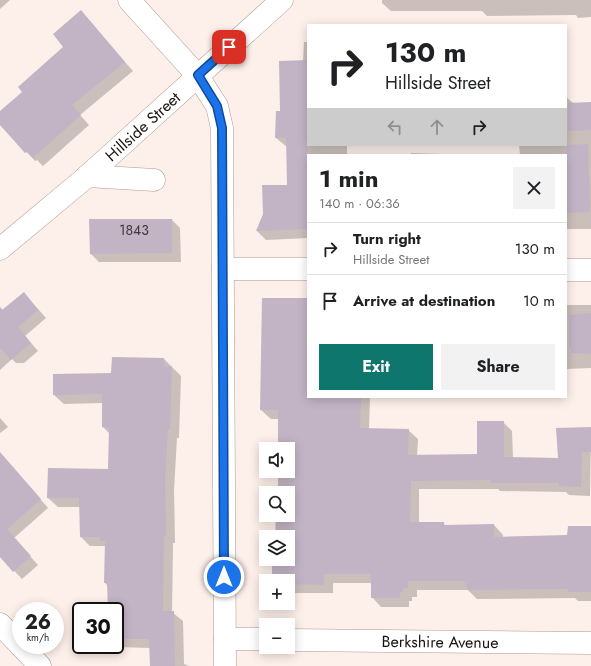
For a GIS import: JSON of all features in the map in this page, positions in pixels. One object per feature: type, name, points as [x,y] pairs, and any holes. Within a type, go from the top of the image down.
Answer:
[{"type":"street","points":[[129,0],[198,75],[217,106],[222,128],[225,666]]},
{"type":"street","name":"Hillside Street","points":[[0,249],[87,176],[282,0]]},
{"type":"street","points":[[87,176],[154,180]]},
{"type":"street","points":[[223,269],[307,269]]},
{"type":"street","points":[[567,270],[591,270]]},
{"type":"street","points":[[0,624],[40,666]]},
{"type":"street","points":[[225,639],[259,640]]},
{"type":"street","name":"Berkshire Avenue","points":[[295,640],[591,643]]},
{"type":"building","points":[[81,10],[125,62],[72,105],[81,115],[33,158],[27,152],[25,153],[0,125],[0,111],[22,92],[18,87],[63,47],[53,34]]},
{"type":"building","points":[[307,60],[307,229],[256,231],[263,214],[262,185],[287,185],[286,138],[275,138],[276,111],[280,111],[279,61]]},
{"type":"building","points":[[591,102],[591,130],[568,131],[568,103]]},
{"type":"building","points":[[588,144],[590,212],[567,213],[567,145]]},
{"type":"building","points":[[89,219],[172,219],[172,253],[90,254]]},
{"type":"building","points":[[24,292],[38,310],[18,327],[31,343],[11,360],[0,348],[0,307],[2,310]]},
{"type":"building","points":[[262,298],[307,298],[307,398],[361,398],[360,428],[409,429],[408,455],[477,454],[477,421],[504,421],[504,457],[558,458],[556,428],[591,427],[591,452],[582,452],[581,487],[559,486],[559,483],[490,483],[490,480],[411,481],[410,522],[444,522],[444,525],[494,524],[494,537],[567,535],[568,526],[591,526],[591,592],[568,592],[568,589],[467,590],[466,583],[464,583],[464,581],[408,581],[408,588],[403,588],[403,593],[400,592],[400,598],[371,598],[371,574],[324,574],[324,585],[295,584],[295,574],[272,574],[272,566],[295,566],[295,530],[275,530],[276,522],[295,522],[295,486],[278,486],[278,478],[295,478],[295,442],[278,442],[278,410],[260,410]]},
{"type":"building","points":[[591,313],[591,354],[571,353],[571,347],[569,347],[569,315]]},
{"type":"building","points":[[112,357],[164,358],[164,366],[172,366],[170,429],[168,430],[165,480],[166,535],[164,535],[163,611],[174,611],[175,666],[150,666],[149,639],[124,639],[124,602],[108,602],[107,583],[104,583],[105,541],[100,541],[100,537],[80,537],[79,498],[47,498],[48,468],[108,469],[109,428],[102,427],[102,394],[53,395],[53,374],[111,373]]},
{"type":"building","points":[[0,452],[41,499],[7,529],[31,556],[13,572],[0,557]]},
{"type":"route","points":[[224,577],[222,128],[217,106],[198,75],[229,47]]}]
